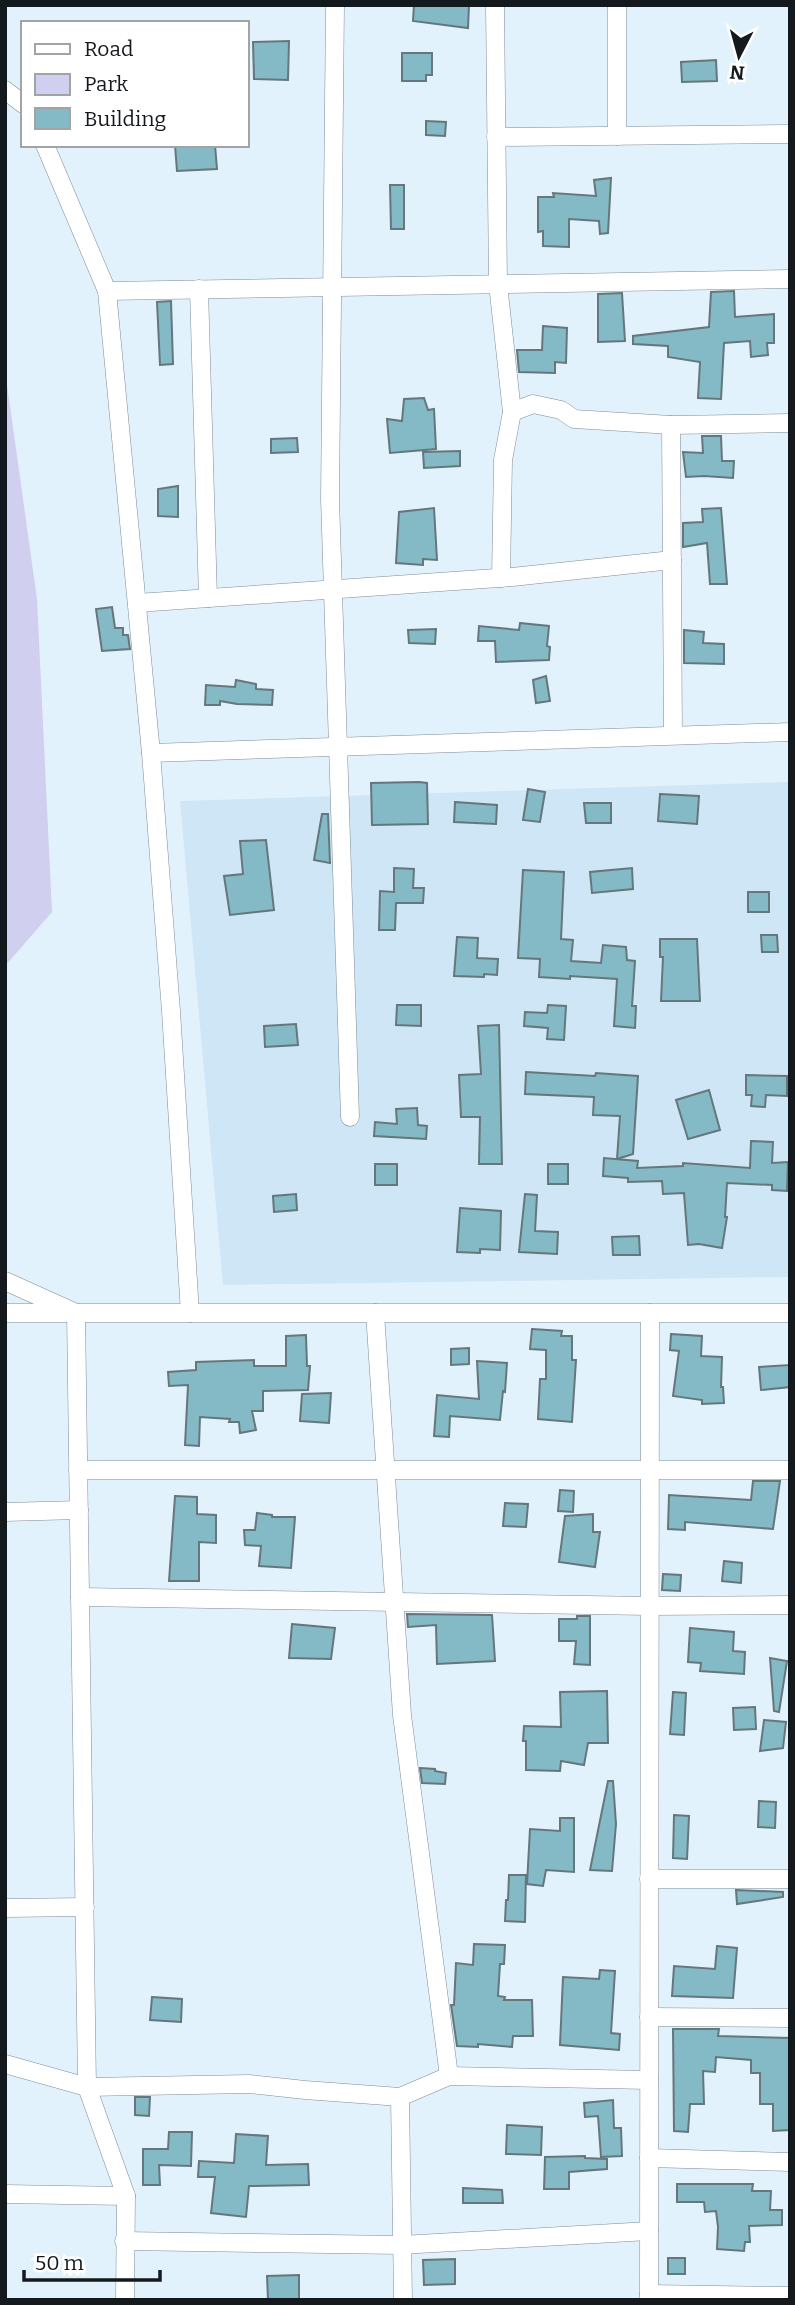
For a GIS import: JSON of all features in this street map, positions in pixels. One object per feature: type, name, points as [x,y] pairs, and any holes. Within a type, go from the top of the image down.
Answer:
[{"type":"street","points":[[335,5],[330,499],[350,1117]]},
{"type":"street","points":[[495,5],[498,284],[512,412],[503,460],[501,578]]},
{"type":"street","points":[[617,5],[617,136]]},
{"type":"street","points":[[5,90],[21,102]]},
{"type":"street","points":[[496,137],[790,134]]},
{"type":"street","points":[[46,147],[107,291],[151,753],[190,1313]]},
{"type":"street","points":[[107,291],[790,279]]},
{"type":"street","points":[[200,289],[208,598]]},
{"type":"street","points":[[512,412],[533,404],[561,410],[574,419],[671,425],[790,423]]},
{"type":"street","points":[[671,425],[673,735]]},
{"type":"street","points":[[137,603],[501,578],[671,560]]},
{"type":"street","points":[[151,753],[790,732]]},
{"type":"street","points":[[5,1281],[76,1313]]},
{"type":"street","points":[[5,1313],[790,1313]]},
{"type":"street","points":[[76,1313],[87,2087],[126,2196],[125,2300]]},
{"type":"street","points":[[375,1313],[402,1715],[449,2076]]},
{"type":"street","points":[[650,1313],[649,2297],[790,2296]]},
{"type":"street","points":[[78,1470],[790,1471]]},
{"type":"street","points":[[5,1512],[79,1510]]},
{"type":"street","points":[[80,1597],[649,1606],[790,1605]]},
{"type":"street","points":[[649,1879],[790,1879]]},
{"type":"street","points":[[5,1908],[85,1907]]},
{"type":"street","points":[[649,2017],[790,2018]]},
{"type":"street","points":[[5,2064],[87,2087],[249,2084],[400,2097],[449,2076],[649,2080]]},
{"type":"street","points":[[400,2097],[403,2300]]},
{"type":"street","points":[[649,2158],[790,2162]]},
{"type":"street","points":[[5,2194],[126,2196]]},
{"type":"street","points":[[124,2241],[401,2245],[649,2231]]},
{"type":"shaded area","points":[[790,782],[790,1277],[223,1285],[180,801]]},
{"type":"green space","points":[[5,370],[37,599],[52,912],[5,966]]},
{"type":"building","points":[[414,5],[469,5],[468,28],[413,21]]},
{"type":"building","points":[[289,41],[288,80],[254,79],[253,42]]},
{"type":"building","points":[[402,53],[432,53],[432,75],[426,75],[426,81],[402,81]]},
{"type":"building","points":[[716,60],[717,81],[682,82],[681,62]]},
{"type":"building","points":[[426,121],[446,122],[445,136],[426,135]]},
{"type":"building","points":[[175,147],[215,147],[217,169],[177,171]]},
{"type":"building","points":[[611,178],[608,233],[600,234],[599,221],[569,219],[569,247],[543,246],[543,231],[538,232],[538,197],[554,197],[553,193],[596,196],[594,180]]},
{"type":"building","points":[[390,185],[404,185],[404,229],[391,229]]},
{"type":"building","points":[[734,291],[735,317],[774,314],[774,343],[767,343],[768,355],[751,357],[750,341],[724,343],[721,399],[698,398],[700,362],[668,357],[668,346],[633,344],[633,336],[709,327],[711,292]]},
{"type":"building","points":[[622,293],[625,341],[598,342],[598,294]]},
{"type":"building","points":[[171,301],[173,364],[160,365],[157,302]]},
{"type":"building","points":[[543,326],[567,328],[566,363],[555,362],[555,373],[519,372],[517,350],[542,350]]},
{"type":"building","points":[[424,398],[428,410],[434,409],[436,449],[390,453],[387,419],[402,421],[404,399]]},
{"type":"building","points":[[702,436],[721,436],[722,461],[734,461],[733,478],[686,477],[683,452],[703,453]]},
{"type":"building","points":[[297,438],[298,452],[271,453],[271,439]]},
{"type":"building","points":[[460,451],[460,466],[424,468],[423,452]]},
{"type":"building","points":[[178,486],[178,517],[158,516],[158,489]]},
{"type":"building","points":[[434,508],[437,560],[423,559],[423,565],[396,563],[399,512]]},
{"type":"building","points":[[721,508],[727,584],[710,584],[707,543],[683,547],[683,523],[703,522],[702,509]]},
{"type":"building","points":[[112,607],[115,628],[123,628],[123,635],[128,635],[130,649],[102,651],[96,609]]},
{"type":"building","points":[[520,623],[549,626],[549,660],[496,662],[495,641],[478,641],[479,626],[519,630]]},
{"type":"building","points":[[436,629],[435,644],[409,643],[408,630]]},
{"type":"building","points":[[684,630],[704,632],[703,643],[724,644],[724,664],[684,663]]},
{"type":"building","points":[[546,676],[550,701],[536,703],[533,680]]},
{"type":"building","points":[[236,680],[256,684],[256,689],[273,690],[272,705],[220,701],[220,705],[205,705],[206,685],[235,687]]},
{"type":"building","points":[[371,783],[427,783],[428,824],[372,825]]},
{"type":"building","points":[[528,789],[545,792],[540,822],[523,820]]},
{"type":"building","points":[[660,794],[699,796],[697,824],[658,821]]},
{"type":"building","points":[[455,802],[497,805],[496,824],[454,822]]},
{"type":"building","points":[[584,803],[611,803],[611,823],[586,823]]},
{"type":"building","points":[[322,814],[328,814],[330,863],[314,860]]},
{"type":"building","points":[[266,840],[274,910],[230,915],[224,876],[243,874],[240,841]]},
{"type":"building","points":[[394,868],[414,869],[413,888],[424,888],[423,903],[396,903],[395,930],[379,930],[380,891],[394,892]]},
{"type":"building","points":[[632,868],[633,889],[592,893],[590,872]]},
{"type":"building","points":[[523,870],[564,872],[561,939],[573,940],[571,961],[601,963],[603,945],[626,947],[627,960],[635,961],[632,1006],[636,1006],[635,1028],[614,1026],[617,979],[539,977],[540,959],[518,958]]},
{"type":"building","points":[[748,892],[769,892],[769,912],[748,912]]},
{"type":"building","points":[[761,935],[777,935],[778,952],[762,952]]},
{"type":"building","points":[[457,937],[478,938],[477,958],[498,959],[497,975],[454,976]]},
{"type":"building","points":[[660,939],[697,939],[700,1001],[661,1001],[663,957],[660,957]]},
{"type":"building","points":[[397,1005],[421,1005],[421,1026],[396,1025]]},
{"type":"building","points":[[548,1005],[566,1006],[564,1040],[547,1039],[548,1028],[524,1026],[525,1012],[547,1013]]},
{"type":"building","points":[[296,1024],[298,1045],[265,1047],[264,1026]]},
{"type":"building","points":[[499,1025],[502,1164],[479,1164],[480,1117],[461,1117],[459,1075],[481,1074],[478,1026]]},
{"type":"building","points":[[526,1072],[638,1076],[633,1154],[617,1159],[620,1116],[593,1115],[594,1097],[525,1094]]},
{"type":"building","points":[[746,1075],[787,1076],[787,1096],[766,1095],[765,1107],[751,1106],[752,1095],[746,1095]]},
{"type":"building","points":[[709,1090],[720,1130],[688,1139],[676,1100]]},
{"type":"building","points":[[417,1108],[418,1125],[427,1126],[426,1139],[374,1136],[375,1122],[397,1124],[396,1109]]},
{"type":"building","points":[[751,1141],[773,1142],[772,1163],[788,1162],[787,1191],[772,1190],[772,1185],[727,1183],[727,1217],[722,1248],[688,1245],[684,1193],[663,1194],[662,1181],[628,1182],[628,1178],[603,1176],[604,1158],[638,1161],[637,1168],[683,1166],[683,1163],[750,1168]]},
{"type":"building","points":[[375,1164],[397,1164],[397,1185],[375,1185]]},
{"type":"building","points":[[548,1164],[568,1164],[568,1184],[548,1184]]},
{"type":"building","points":[[296,1194],[297,1210],[274,1212],[273,1196]]},
{"type":"building","points":[[525,1194],[537,1195],[535,1231],[558,1232],[557,1254],[519,1252]]},
{"type":"building","points":[[460,1208],[501,1211],[500,1250],[457,1252]]},
{"type":"building","points":[[639,1236],[640,1255],[613,1255],[612,1237]]},
{"type":"building","points":[[532,1329],[562,1331],[561,1336],[572,1336],[572,1360],[576,1360],[572,1422],[538,1419],[540,1379],[546,1379],[546,1350],[530,1349]]},
{"type":"building","points":[[671,1334],[702,1336],[701,1356],[722,1357],[721,1387],[724,1403],[702,1404],[702,1400],[673,1396],[679,1351],[670,1350]]},
{"type":"building","points":[[306,1335],[307,1366],[310,1366],[308,1390],[263,1391],[263,1411],[252,1411],[256,1430],[240,1433],[239,1422],[200,1417],[199,1446],[185,1445],[188,1385],[169,1386],[168,1372],[196,1370],[196,1362],[254,1360],[254,1366],[286,1366],[286,1336]]},
{"type":"building","points":[[469,1348],[469,1364],[451,1365],[451,1349]]},
{"type":"building","points":[[477,1361],[507,1363],[500,1420],[450,1416],[449,1437],[434,1436],[437,1395],[479,1399]]},
{"type":"building","points":[[790,1365],[790,1387],[761,1390],[759,1367]]},
{"type":"building","points":[[331,1393],[329,1423],[300,1421],[302,1394]]},
{"type":"building","points":[[753,1481],[780,1481],[773,1529],[685,1522],[685,1530],[668,1529],[669,1495],[751,1500]]},
{"type":"building","points":[[560,1490],[574,1491],[573,1512],[558,1511]]},
{"type":"building","points":[[175,1496],[197,1497],[197,1514],[216,1515],[216,1543],[199,1542],[199,1581],[169,1581]]},
{"type":"building","points":[[505,1503],[528,1504],[526,1527],[503,1526]]},
{"type":"building","points":[[257,1513],[272,1517],[295,1517],[291,1568],[259,1566],[261,1546],[245,1545],[244,1530],[255,1530]]},
{"type":"building","points":[[593,1514],[593,1532],[600,1532],[595,1567],[559,1562],[565,1516]]},
{"type":"building","points":[[724,1561],[742,1563],[741,1583],[722,1581]]},
{"type":"building","points":[[663,1574],[681,1575],[680,1591],[662,1590]]},
{"type":"building","points":[[407,1614],[492,1615],[495,1661],[437,1664],[436,1625],[408,1627]]},
{"type":"building","points":[[577,1616],[590,1616],[590,1665],[574,1664],[576,1641],[559,1641],[559,1619],[577,1619]]},
{"type":"building","points":[[292,1624],[335,1628],[331,1659],[289,1658]]},
{"type":"building","points":[[690,1628],[734,1632],[733,1651],[745,1652],[744,1674],[700,1671],[701,1663],[688,1662]]},
{"type":"building","points":[[770,1658],[787,1661],[779,1712],[774,1711]]},
{"type":"building","points":[[607,1691],[608,1743],[588,1743],[584,1765],[561,1761],[560,1771],[526,1770],[524,1726],[561,1727],[560,1692]]},
{"type":"building","points":[[673,1692],[686,1693],[684,1735],[670,1734]]},
{"type":"building","points":[[755,1707],[756,1729],[734,1730],[733,1708]]},
{"type":"building","points":[[764,1720],[786,1722],[783,1748],[760,1751]]},
{"type":"building","points":[[420,1768],[446,1773],[445,1784],[422,1783]]},
{"type":"building","points":[[608,1781],[613,1781],[616,1824],[612,1871],[590,1870]]},
{"type":"building","points":[[759,1801],[776,1802],[775,1828],[758,1827]]},
{"type":"building","points":[[674,1815],[689,1816],[687,1859],[673,1858]]},
{"type":"building","points":[[560,1818],[574,1818],[574,1872],[546,1870],[543,1886],[527,1884],[530,1829],[560,1831]]},
{"type":"building","points":[[509,1875],[526,1875],[525,1922],[505,1921]]},
{"type":"building","points":[[736,1890],[783,1892],[783,1897],[737,1904]]},
{"type":"building","points":[[474,1944],[505,1945],[504,1964],[500,1964],[498,1996],[505,1997],[504,2000],[532,2000],[533,2036],[513,2036],[512,2047],[478,2044],[478,2047],[457,2046],[451,2005],[454,2005],[456,1963],[473,1965]]},
{"type":"building","points":[[717,1946],[737,1948],[733,1998],[672,1996],[674,1966],[715,1969]]},
{"type":"building","points":[[600,1970],[615,1971],[611,2033],[620,2034],[619,2050],[560,2045],[563,1977],[599,1979]]},
{"type":"building","points":[[152,1997],[182,1999],[181,2022],[150,2020]]},
{"type":"building","points":[[673,2029],[719,2029],[718,2036],[790,2038],[790,2130],[773,2131],[773,2104],[760,2104],[760,2073],[751,2073],[751,2060],[716,2057],[715,2072],[703,2071],[704,2104],[690,2104],[688,2132],[674,2131]]},
{"type":"building","points":[[135,2097],[150,2097],[149,2116],[135,2115]]},
{"type":"building","points":[[613,2100],[614,2128],[621,2128],[622,2156],[601,2157],[598,2116],[585,2117],[584,2103]]},
{"type":"building","points":[[507,2125],[542,2127],[541,2155],[506,2154]]},
{"type":"building","points":[[169,2132],[192,2132],[191,2166],[159,2165],[160,2185],[143,2185],[143,2149],[168,2149]]},
{"type":"building","points":[[236,2134],[268,2136],[266,2165],[308,2164],[309,2185],[249,2186],[246,2217],[211,2213],[215,2177],[198,2177],[199,2161],[234,2163]]},
{"type":"building","points":[[585,2156],[607,2159],[607,2169],[569,2172],[569,2189],[544,2189],[545,2157]]},
{"type":"building","points":[[677,2184],[753,2184],[752,2191],[771,2191],[770,2210],[782,2210],[782,2225],[749,2226],[750,2242],[745,2242],[744,2251],[717,2249],[716,2211],[705,2212],[704,2202],[677,2202]]},
{"type":"building","points":[[463,2188],[502,2190],[503,2203],[463,2203]]},
{"type":"building","points":[[668,2258],[685,2258],[685,2274],[668,2274]]},
{"type":"building","points":[[455,2259],[455,2284],[424,2285],[423,2260]]},
{"type":"building","points":[[299,2275],[299,2300],[268,2300],[267,2276]]}]
